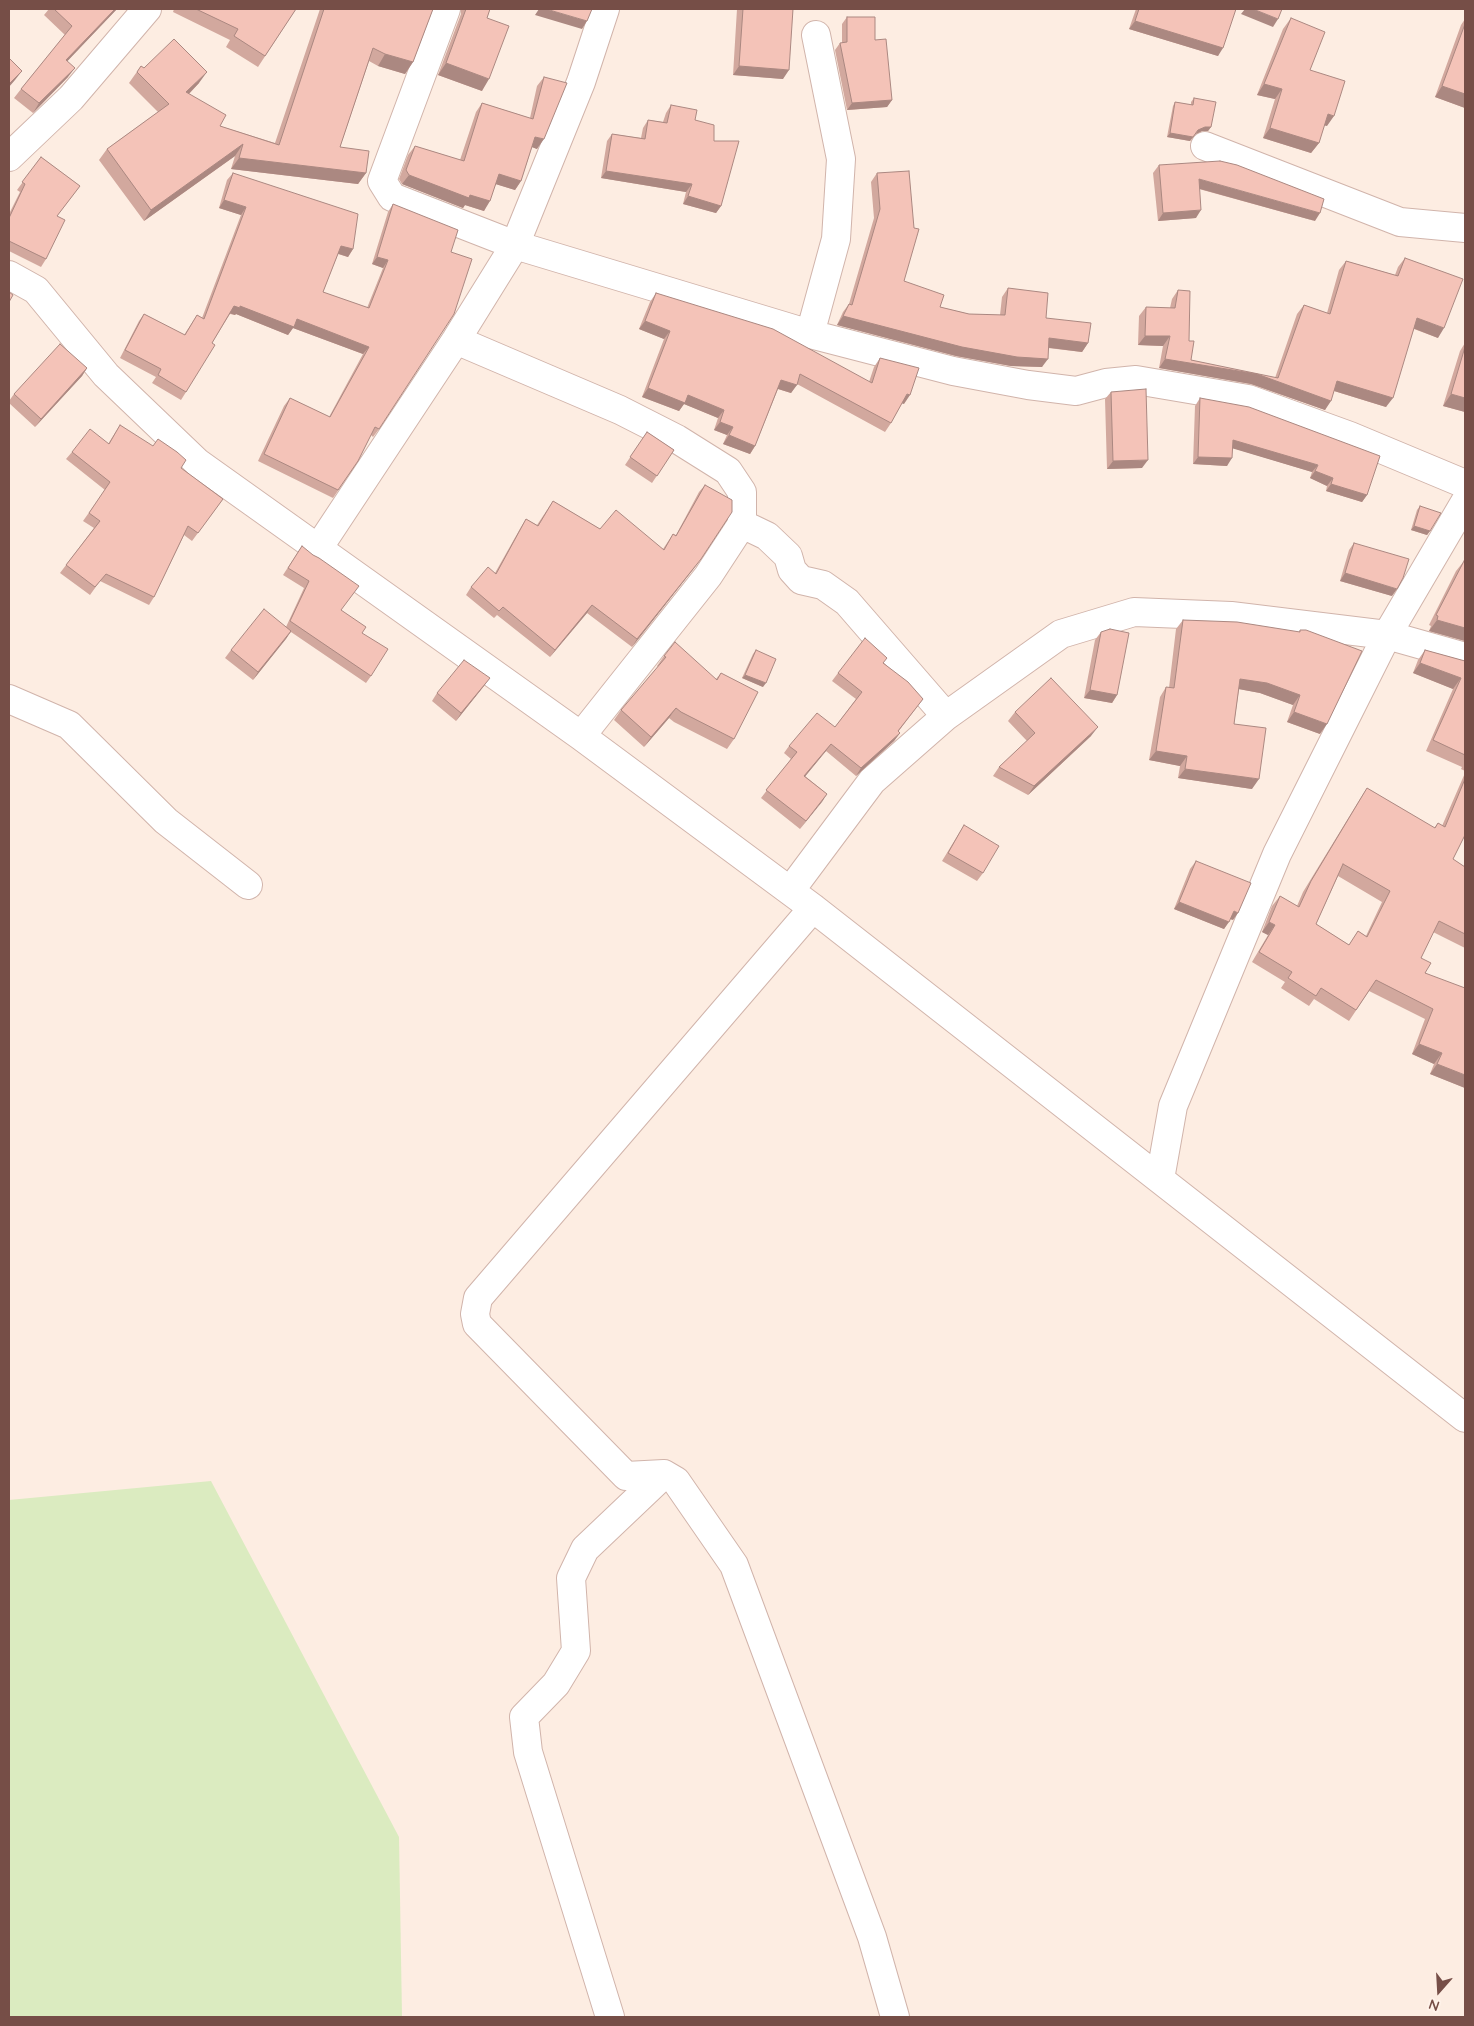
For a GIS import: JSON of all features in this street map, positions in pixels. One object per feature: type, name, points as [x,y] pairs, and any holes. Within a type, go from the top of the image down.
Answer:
[{"type":"street","points":[[9,158],[71,98],[147,9]]},
{"type":"street","points":[[446,9],[382,181],[392,198],[515,245],[810,334],[953,371],[1028,385],[1076,391],[1136,380],[1248,399],[1350,436],[1465,484]]},
{"type":"street","points":[[317,550],[456,340],[515,245],[581,82],[605,9]]},
{"type":"street","points":[[810,334],[836,240],[841,158],[816,36]]},
{"type":"street","points":[[1205,146],[1400,222],[1465,228]]},
{"type":"street","points":[[9,275],[36,290],[106,375],[198,463],[317,550],[581,736],[813,908],[1465,1418]]},
{"type":"street","points":[[456,340],[620,410],[677,439],[728,471],[742,492],[742,524],[708,576],[581,736]]},
{"type":"street","points":[[1160,1179],[1173,1106],[1277,854],[1387,635],[1465,502]]},
{"type":"street","points":[[742,524],[767,536],[788,556],[792,570],[801,580],[823,585],[847,602],[946,716]]},
{"type":"street","points":[[790,891],[872,781],[946,716],[1061,634],[1134,612],[1231,616],[1387,635],[1465,657]]},
{"type":"street","points":[[9,699],[69,726],[166,821],[248,885]]},
{"type":"street","points":[[813,908],[478,1298],[475,1314],[477,1324],[626,1476],[664,1474],[676,1482],[734,1565],[872,1937],[895,2017]]},
{"type":"street","points":[[610,2017],[528,1752],[524,1717],[556,1684],[576,1651],[571,1578],[585,1549],[664,1474]]},
{"type":"green space","points":[[211,1481],[399,1837],[402,2017],[9,2017],[9,1500]]},
{"type":"building","points":[[54,9],[115,9],[66,60],[75,68],[39,103],[21,89],[72,26]]},
{"type":"building","points":[[196,9],[296,9],[265,56],[234,36],[238,29]]},
{"type":"building","points":[[324,9],[433,9],[413,62],[385,54],[373,48],[340,147],[369,151],[366,173],[239,158],[243,144],[151,210],[107,149],[169,104],[137,72],[141,66],[144,68],[174,39],[207,72],[186,92],[226,115],[220,126],[279,145]]},
{"type":"building","points":[[466,9],[490,9],[487,18],[509,26],[489,79],[446,63]]},
{"type":"building","points":[[546,9],[592,9],[587,21]]},
{"type":"building","points":[[743,9],[793,9],[789,70],[739,66]]},
{"type":"building","points":[[1139,9],[1236,9],[1223,48],[1135,21]]},
{"type":"building","points":[[1253,9],[1282,9],[1278,19]]},
{"type":"building","points":[[847,17],[875,17],[875,40],[886,39],[892,100],[852,103],[840,43],[847,42]]},
{"type":"building","points":[[1291,18],[1325,32],[1310,70],[1345,81],[1334,116],[1328,114],[1319,143],[1270,128],[1282,89],[1264,84]]},
{"type":"building","points":[[1465,24],[1465,94],[1442,86]]},
{"type":"building","points":[[9,58],[22,71],[9,84]]},
{"type":"building","points":[[544,77],[567,83],[544,139],[535,137],[521,181],[499,174],[490,201],[470,195],[469,198],[409,175],[406,170],[415,146],[464,161],[482,103],[533,119]]},
{"type":"building","points":[[1194,98],[1216,102],[1211,127],[1198,130],[1193,137],[1170,133],[1175,102],[1193,105]]},
{"type":"building","points":[[671,105],[697,110],[695,120],[714,125],[714,141],[739,141],[721,206],[688,196],[692,184],[606,171],[612,134],[645,139],[648,120],[667,123]]},
{"type":"building","points":[[41,157],[80,186],[57,216],[65,220],[46,259],[9,241],[9,218],[25,184],[22,182]]},
{"type":"building","points":[[1220,161],[1237,165],[1324,199],[1320,213],[1199,179],[1201,210],[1163,213],[1159,165]]},
{"type":"building","points":[[909,171],[914,228],[919,229],[904,281],[944,295],[940,307],[969,314],[1005,315],[1008,288],[1048,293],[1046,318],[1091,323],[1088,343],[1049,338],[1048,359],[1017,357],[962,347],[843,316],[849,304],[852,305],[880,209],[877,173]]},
{"type":"building","points":[[233,173],[358,214],[353,249],[341,246],[323,292],[369,308],[388,260],[377,257],[393,204],[458,230],[451,252],[472,259],[454,314],[379,429],[375,427],[358,461],[338,490],[264,454],[290,398],[330,417],[369,347],[297,319],[294,327],[240,306],[240,308],[234,306],[212,343],[215,345],[186,392],[158,375],[161,369],[125,350],[144,314],[185,335],[197,315],[204,319],[246,207],[224,200]]},
{"type":"building","points":[[1405,258],[1463,279],[1444,328],[1417,318],[1393,398],[1337,381],[1331,401],[1257,374],[1165,359],[1170,336],[1145,336],[1146,307],[1175,308],[1178,290],[1190,291],[1189,341],[1194,341],[1191,360],[1278,378],[1304,305],[1330,314],[1346,261],[1398,276]]},
{"type":"building","points":[[9,292],[13,295],[9,302]]},
{"type":"building","points":[[656,293],[773,329],[872,383],[880,358],[919,368],[910,395],[907,394],[891,423],[800,374],[797,385],[781,380],[755,446],[729,435],[733,427],[720,422],[724,410],[688,395],[685,403],[648,388],[670,331],[645,321]]},
{"type":"building","points":[[60,344],[87,368],[41,419],[14,394]]},
{"type":"building","points":[[1465,347],[1465,398],[1451,394]]},
{"type":"building","points":[[1146,389],[1148,460],[1113,461],[1111,392]]},
{"type":"building","points":[[1200,398],[1249,407],[1380,456],[1367,495],[1331,484],[1333,478],[1315,471],[1318,465],[1233,440],[1232,458],[1198,457]]},
{"type":"building","points":[[120,425],[153,446],[158,439],[177,452],[186,460],[181,468],[223,499],[198,533],[188,526],[154,597],[106,574],[95,587],[66,565],[100,521],[89,513],[110,482],[72,452],[90,429],[109,444]]},
{"type":"building","points":[[647,432],[674,450],[657,476],[630,457]]},
{"type":"building","points":[[705,485],[732,500],[732,512],[701,559],[637,639],[592,605],[555,650],[503,607],[499,611],[471,587],[488,567],[496,574],[526,519],[538,526],[553,501],[600,529],[616,510],[664,550],[673,534],[676,536]]},
{"type":"building","points":[[1420,506],[1441,513],[1430,531],[1414,526]]},
{"type":"building","points":[[1354,543],[1409,559],[1397,589],[1345,573]]},
{"type":"building","points":[[302,546],[359,586],[341,610],[366,627],[362,633],[388,649],[371,676],[290,621],[309,581],[288,568]]},
{"type":"building","points":[[1464,561],[1465,628],[1437,620],[1438,616],[1436,615]]},
{"type":"building","points":[[264,609],[291,631],[258,672],[231,650]]},
{"type":"building","points":[[1183,620],[1237,622],[1300,632],[1300,630],[1306,630],[1362,651],[1327,724],[1294,712],[1300,695],[1267,683],[1240,679],[1234,724],[1266,728],[1259,779],[1185,769],[1187,756],[1156,751],[1166,687],[1174,688]]},
{"type":"building","points":[[1110,629],[1129,633],[1117,695],[1090,690],[1101,632]]},
{"type":"building","points":[[865,638],[887,658],[883,663],[908,682],[923,699],[898,731],[900,733],[861,768],[831,744],[804,776],[827,794],[806,821],[766,790],[797,752],[789,746],[817,713],[835,727],[862,692],[838,673]]},
{"type":"building","points":[[675,642],[717,680],[721,673],[758,692],[734,739],[676,708],[651,737],[621,710],[666,657],[664,656]]},
{"type":"building","points":[[756,650],[776,659],[766,683],[745,675]]},
{"type":"building","points":[[1425,650],[1465,661],[1465,755],[1433,740],[1461,678],[1420,663]]},
{"type":"building","points":[[464,660],[490,678],[461,713],[437,693]]},
{"type":"building","points":[[1051,678],[1098,727],[1034,786],[999,767],[1035,733],[1015,712]]},
{"type":"building","points":[[1465,779],[1465,835],[1453,859],[1465,867],[1465,934],[1439,921],[1421,958],[1431,963],[1425,973],[1465,988],[1465,1075],[1437,1064],[1442,1053],[1419,1044],[1433,1009],[1376,980],[1356,1010],[1321,988],[1316,996],[1288,978],[1292,972],[1259,952],[1275,925],[1269,922],[1280,896],[1299,907],[1311,881],[1367,788],[1435,828],[1438,823],[1445,827]],"holes":[[[1343,864],[1390,891],[1367,937],[1358,931],[1349,945],[1316,924]]]},
{"type":"building","points":[[964,825],[999,846],[983,873],[948,853]]},
{"type":"building","points":[[1196,861],[1251,883],[1238,913],[1234,911],[1229,922],[1179,902]]}]
